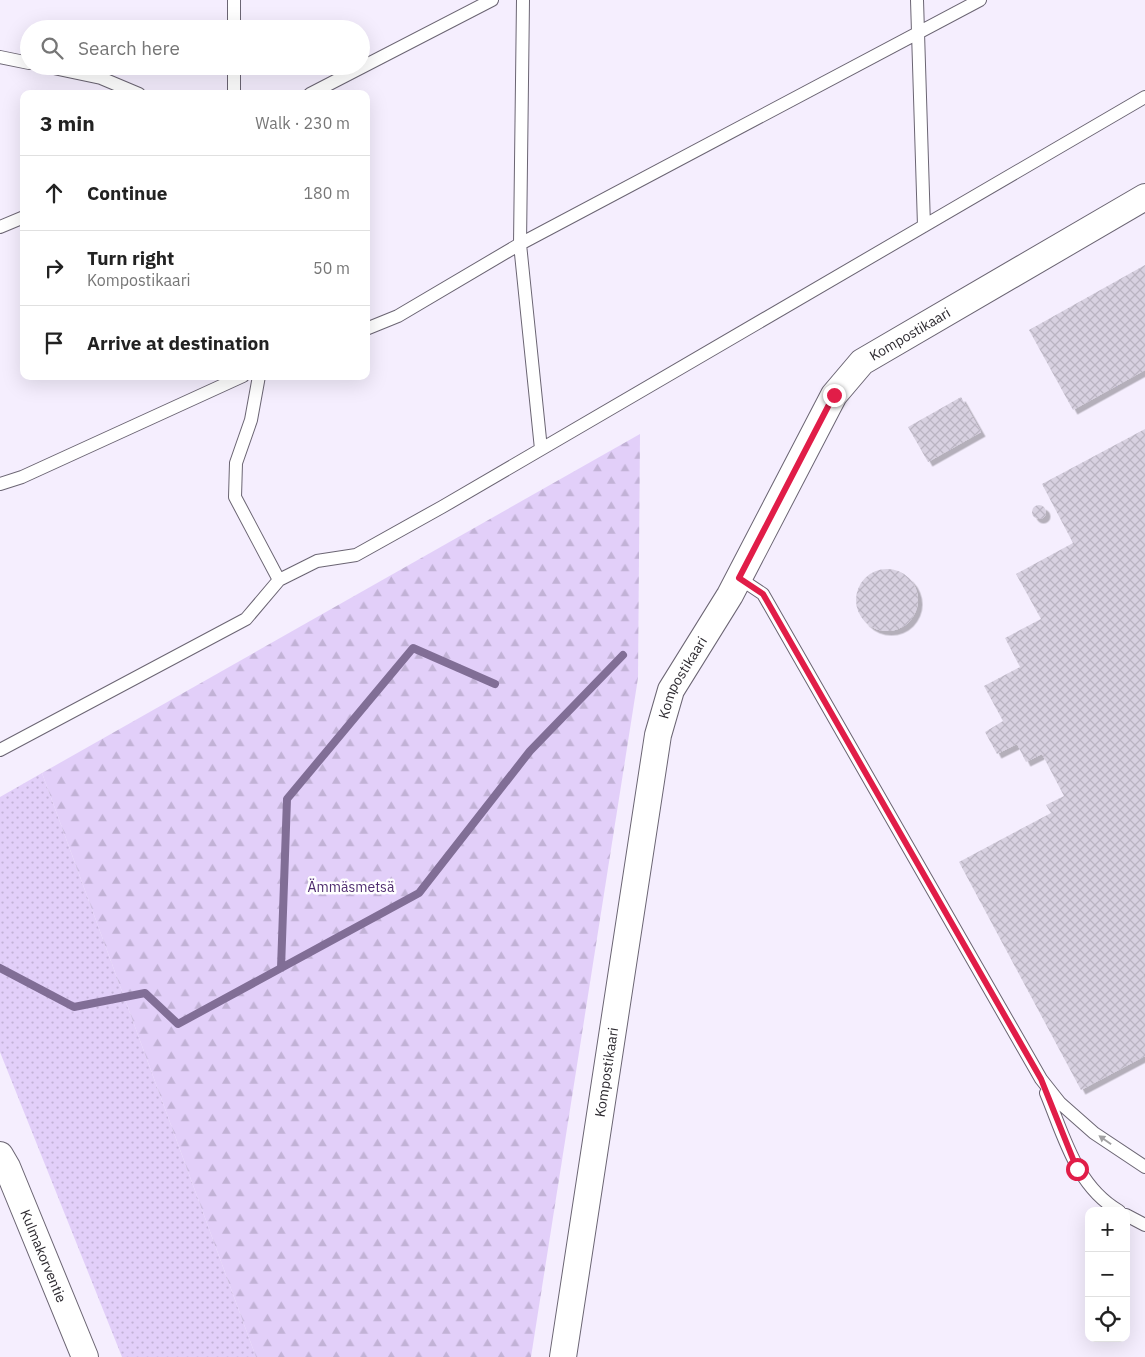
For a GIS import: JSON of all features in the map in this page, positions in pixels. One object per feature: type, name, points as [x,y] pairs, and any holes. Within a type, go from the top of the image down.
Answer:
[{"type":"street","name":"Kompostikaari","points":[[563,1357],[658,735],[671,690],[739,578],[834,395],[862,362],[1145,197]]},
{"type":"street","name":"Kulmakorventie","points":[[0,1155],[19,1194],[85,1357]]},
{"type":"lane","points":[[234,0],[234,20]]},
{"type":"lane","points":[[370,63],[492,0]]},
{"type":"lane","points":[[523,0],[520,244],[541,449]]},
{"type":"lane","points":[[917,0],[924,226]]},
{"type":"lane","points":[[370,327],[398,316],[520,244],[980,0]]},
{"type":"lane","points":[[0,57],[20,61]]},
{"type":"lane","points":[[87,75],[101,78],[130,90]]},
{"type":"lane","points":[[234,75],[234,90]]},
{"type":"lane","points":[[318,90],[347,75]]},
{"type":"lane","points":[[0,750],[246,619],[279,580],[316,562],[356,555],[1145,97]]},
{"type":"lane","points":[[0,227],[20,219]]},
{"type":"lane","points":[[0,484],[22,477],[234,380]]},
{"type":"lane","points":[[259,380],[251,420],[236,463],[235,497],[279,580]]},
{"type":"lane","points":[[739,578],[763,594],[1041,1079],[1077,1169],[1092,1189],[1112,1207]]},
{"type":"lane","points":[[1041,1079],[1060,1103],[1094,1133],[1145,1167]]},
{"type":"lane","points":[[1130,1217],[1145,1225]]},
{"type":"green space","name":"Ämmäsmetsä","points":[[640,434],[638,678],[531,1357],[256,1357],[42,773]]},
{"type":"green space","points":[[42,773],[256,1357],[122,1357],[0,1052],[0,797]]},
{"type":"building","points":[[1145,265],[1145,370],[1073,410],[1029,330]]},
{"type":"building","points":[[961,397],[981,432],[928,462],[908,427]]},
{"type":"building","points":[[1145,429],[1145,973],[1143,974],[1145,979],[1145,1056],[1081,1090],[959,862],[1051,813],[1046,805],[1064,796],[1042,754],[1026,762],[1017,744],[997,754],[985,732],[1003,721],[984,686],[1020,667],[1005,638],[1041,619],[1016,574],[1073,543],[1042,484]]},
{"type":"building","points":[[1036,505],[1042,505],[1046,512],[1042,519],[1036,519],[1032,515],[1032,509]]},
{"type":"building","points":[[881,569],[893,569],[909,578],[916,588],[918,600],[916,612],[909,622],[893,631],[881,631],[870,626],[861,617],[856,606],[856,594],[861,583],[870,574]]},
{"type":"waterway","points":[[281,968],[287,799],[413,648],[495,684]]},
{"type":"waterway","points":[[0,968],[74,1007],[145,993],[178,1024],[419,893],[530,751],[623,655]]},
{"type":"route","points":[[834,395],[739,578],[763,594],[1041,1079],[1077,1169]]}]
